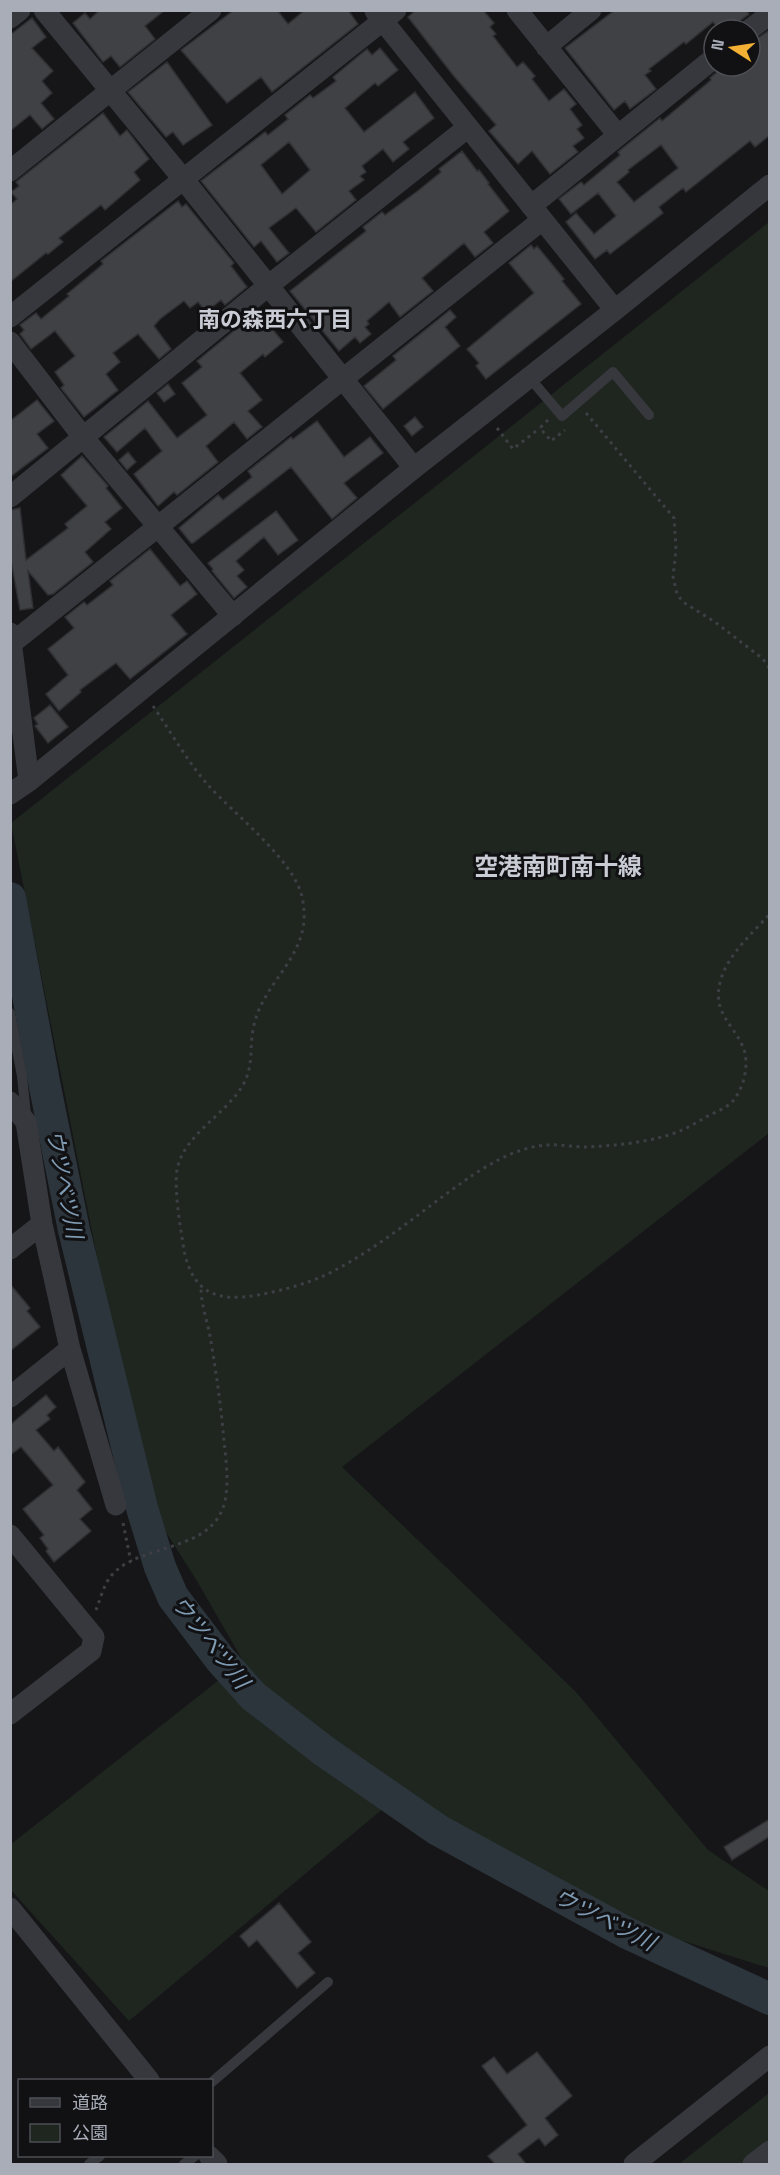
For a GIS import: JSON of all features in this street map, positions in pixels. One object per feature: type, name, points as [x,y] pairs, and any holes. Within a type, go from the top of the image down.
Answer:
[{"type":"street","points":[[10,18],[20,10]]},
{"type":"street","points":[[44,10],[184,180],[414,468]]},
{"type":"street","points":[[10,171],[211,10]]},
{"type":"street","points":[[517,10],[617,134]]},
{"type":"street","points":[[546,47],[591,10]]},
{"type":"street","points":[[10,318],[184,180],[385,14],[467,128],[615,310]]},
{"type":"street","points":[[17,789],[11,638],[343,381],[536,213],[617,134],[702,67]]},
{"type":"street","points":[[10,497],[268,286],[467,128]]},
{"type":"street","points":[[17,789],[414,468],[770,185]]},
{"type":"street","points":[[10,342],[83,436],[233,616]]},
{"type":"street","points":[[10,1102],[27,1122],[42,1224],[70,1349],[116,1505]]},
{"type":"street","points":[[10,1249],[42,1224]]},
{"type":"street","points":[[10,1397],[70,1349]]},
{"type":"street","points":[[10,1535],[94,1637],[91,1651],[10,1714]]},
{"type":"street","points":[[10,1908],[148,2079]]},
{"type":"street","points":[[634,2164],[770,2055]]},
{"type":"street","points":[[753,2164],[770,2151]]},
{"type":"lane","points":[[529,377],[561,416],[613,372],[649,416]]},
{"type":"lane","points":[[10,1013],[22,1076],[27,1122]]},
{"type":"lane","points":[[213,2081],[328,1982]]},
{"type":"path","points":[[497,428],[513,449],[550,419],[544,412]]},
{"type":"path","points":[[585,412],[675,518],[676,549],[673,577],[677,594],[683,602],[715,622],[762,659],[770,669]]},
{"type":"path","points":[[540,428],[551,441],[568,427]]},
{"type":"path","points":[[142,689],[206,783],[290,869],[302,896],[305,925],[294,957],[269,990],[254,1024],[252,1061],[243,1085],[186,1147],[177,1171],[179,1215],[186,1263],[201,1287],[211,1293],[232,1298],[252,1297],[295,1287],[337,1270],[393,1235],[470,1177],[516,1152],[547,1145],[585,1147],[629,1144],[678,1132],[731,1103],[745,1080],[744,1048],[726,1023],[718,1002],[721,978],[738,950],[770,914]]},
{"type":"path","points":[[83,1624],[94,1614],[110,1577],[124,1564],[179,1545],[205,1531],[215,1522],[225,1502],[227,1471],[219,1387],[201,1302],[201,1287]]},
{"type":"path","points":[[116,1505],[124,1526],[131,1562]]},
{"type":"green space","points":[[769,222],[769,1133],[342,1467],[576,1692],[708,1850],[769,1891],[769,1968],[648,1930],[422,1808],[403,1792],[129,2021],[11,1890],[10,1845],[243,1661],[197,1581],[145,1499],[11,823]]},
{"type":"green space","points":[[769,2093],[769,2146],[768,2144],[742,2164],[679,2164]]},
{"type":"building","points":[[100,10],[165,10],[145,26],[155,39],[120,67],[111,56],[103,62],[73,23],[85,13],[90,19]]},
{"type":"building","points":[[234,10],[277,10],[288,24],[305,10],[348,10],[358,24],[272,92],[261,77],[227,103],[181,50]]},
{"type":"building","points":[[416,10],[483,10],[494,23],[490,27],[496,34],[493,36],[517,67],[523,62],[535,76],[532,79],[549,101],[564,89],[576,104],[570,109],[582,125],[577,129],[584,138],[573,146],[578,152],[550,174],[532,151],[518,164],[489,131],[496,125],[408,17]]},
{"type":"building","points":[[615,10],[746,10],[749,14],[744,18],[702,18],[702,31],[649,69],[651,71],[645,75],[656,89],[630,109],[625,101],[614,110],[565,48]]},
{"type":"building","points":[[32,18],[46,37],[32,48],[53,71],[42,81],[52,93],[41,103],[54,119],[42,129],[30,115],[10,131],[10,35]]},
{"type":"building","points":[[770,30],[770,135],[755,147],[750,141],[686,192],[683,188],[659,207],[663,213],[610,254],[607,250],[595,259],[566,222],[576,213],[594,234],[616,216],[598,193],[571,214],[559,199],[581,182],[584,185],[620,155],[618,152],[660,118],[662,121],[711,80],[710,78],[762,78],[762,35]],"holes":[[[661,145],[678,168],[634,202],[617,182],[629,172],[628,170]]]},
{"type":"building","points":[[380,48],[398,70],[378,86],[375,83],[345,108],[364,132],[415,92],[434,118],[403,142],[409,149],[393,162],[383,149],[362,166],[366,172],[360,176],[364,180],[349,191],[356,200],[316,232],[296,208],[269,228],[289,253],[277,262],[261,241],[254,247],[201,181],[265,132],[268,135],[288,119],[285,115],[310,95],[313,98],[336,81],[333,77],[367,49],[372,55]],"holes":[[[289,142],[310,170],[282,194],[261,165]]]},
{"type":"building","points":[[167,62],[212,125],[183,145],[173,132],[166,137],[128,92]]},
{"type":"building","points":[[103,113],[120,136],[127,130],[149,159],[134,172],[140,180],[105,210],[101,205],[59,238],[63,242],[10,282],[10,205],[17,199],[11,192],[19,186],[16,182]]},
{"type":"building","points":[[462,151],[509,211],[484,232],[493,243],[475,257],[464,243],[422,278],[433,291],[400,317],[389,302],[367,321],[369,324],[365,327],[371,334],[360,343],[355,337],[339,351],[290,291],[366,231],[363,227],[382,212],[385,215],[419,190],[441,172],[439,169]]},
{"type":"building","points":[[178,201],[182,207],[186,204],[234,263],[231,266],[247,287],[225,305],[221,300],[206,312],[198,302],[190,308],[184,301],[160,319],[154,326],[171,349],[159,359],[138,334],[113,353],[120,362],[106,374],[118,390],[84,417],[61,388],[64,385],[55,372],[75,356],[55,331],[31,349],[20,334],[24,330],[20,325],[36,313],[41,319],[103,264],[101,261]]},
{"type":"building","points":[[531,245],[534,249],[537,246],[581,304],[486,379],[476,366],[479,363],[467,349],[534,293],[509,263]]},
{"type":"building","points":[[450,310],[456,317],[445,327],[460,346],[383,409],[364,386],[396,360],[393,356]]},
{"type":"building","points":[[247,320],[254,329],[265,320],[283,342],[265,357],[263,354],[240,373],[262,400],[248,411],[262,427],[247,439],[234,422],[206,446],[218,462],[177,495],[174,492],[158,506],[134,474],[162,451],[145,428],[117,452],[104,437],[148,401],[177,438],[207,415],[182,383],[202,367],[197,361]]},
{"type":"building","points":[[168,384],[175,394],[164,402],[157,393]]},
{"type":"building","points":[[37,400],[54,421],[37,434],[48,448],[10,477],[10,421]]},
{"type":"building","points":[[415,417],[423,427],[412,436],[404,426]]},
{"type":"building","points":[[317,421],[344,457],[370,437],[383,453],[344,483],[357,498],[332,519],[291,467],[191,543],[179,528],[218,495],[223,500],[252,477],[248,471],[291,437],[293,439]]},
{"type":"building","points":[[128,452],[136,462],[127,470],[119,460]]},
{"type":"building","points":[[82,456],[108,486],[106,488],[122,508],[105,522],[111,529],[85,552],[93,562],[53,594],[48,595],[28,571],[33,608],[20,610],[10,555],[10,510],[20,508],[26,560],[68,528],[65,524],[87,506],[61,475]]},
{"type":"building","points":[[276,511],[298,540],[278,555],[264,537],[236,561],[244,570],[237,576],[247,587],[234,598],[208,563]]},
{"type":"building","points":[[150,549],[180,586],[187,581],[197,594],[171,615],[187,634],[130,679],[116,663],[80,690],[81,692],[59,711],[46,694],[68,675],[48,649],[74,628],[65,617],[84,602],[87,605],[113,585],[110,581]]},
{"type":"building","points":[[50,705],[68,727],[48,743],[35,726],[38,724],[34,718]]},
{"type":"building","points":[[10,1284],[30,1308],[27,1311],[40,1327],[10,1351]]},
{"type":"building","points":[[46,1395],[56,1407],[47,1415],[50,1419],[36,1430],[54,1451],[58,1447],[85,1482],[77,1490],[92,1509],[80,1519],[91,1531],[54,1562],[40,1538],[44,1535],[23,1509],[53,1485],[21,1447],[10,1455],[10,1425]]},
{"type":"building","points":[[770,1819],[770,1836],[732,1860],[724,1847]]},
{"type":"building","points":[[279,1903],[311,1942],[298,1953],[315,1973],[297,1988],[257,1940],[249,1947],[240,1936]]},
{"type":"building","points":[[537,2052],[572,2096],[545,2118],[558,2135],[545,2146],[539,2138],[518,2154],[526,2164],[495,2164],[488,2156],[527,2125],[482,2066],[494,2057],[507,2074]]},
{"type":"waterway","name":"ウツベツ川","points":[[10,898],[74,1230],[142,1508],[160,1567],[173,1597],[220,1659],[253,1696],[324,1751],[438,1830],[627,1933],[770,1999]]},
{"type":"district","name":"南の森西六丁目","points":[[275,319]]},
{"type":"district","name":"空港南町南十線","points":[[558,866]]}]
